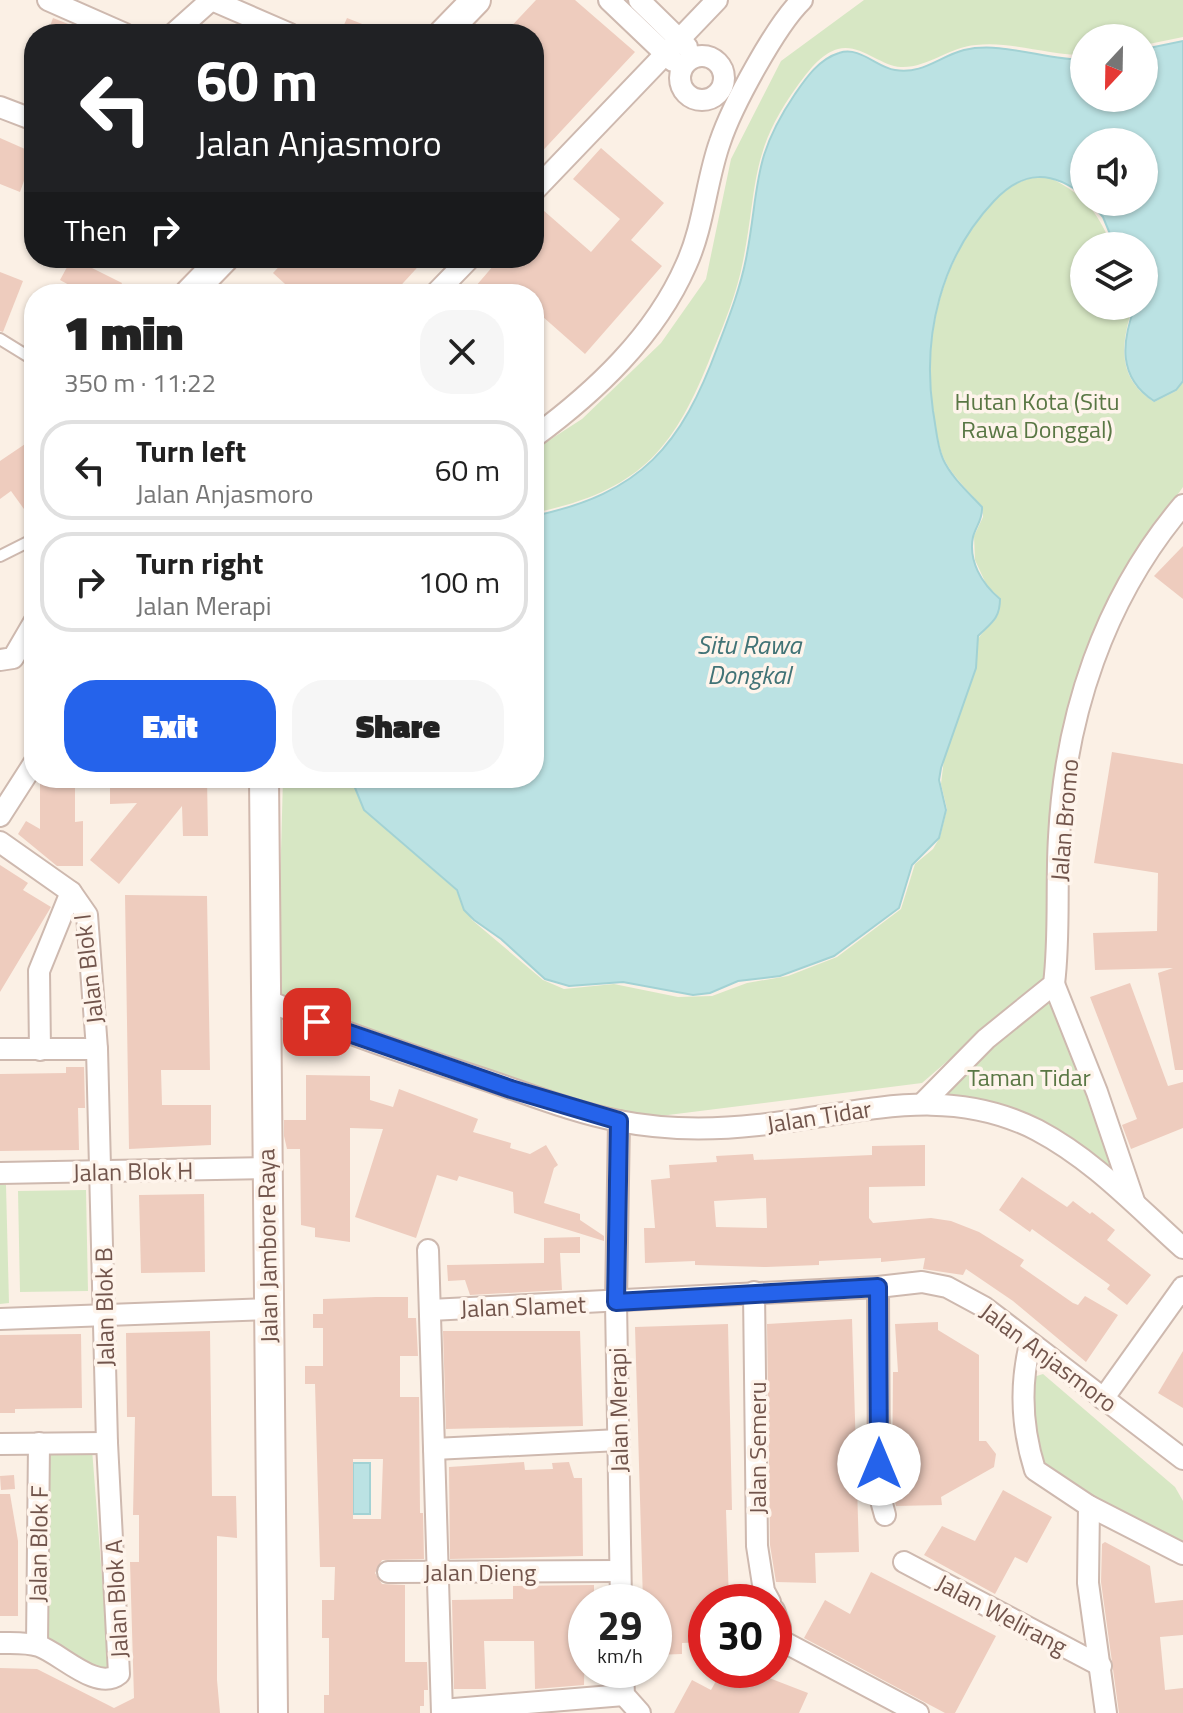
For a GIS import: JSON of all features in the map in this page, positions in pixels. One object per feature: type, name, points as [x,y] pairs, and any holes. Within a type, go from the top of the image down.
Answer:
[{"type":"street","points":[[48,0],[102,24]]},
{"type":"street","points":[[184,24],[211,0],[267,24]]},
{"type":"street","points":[[609,0],[672,46]]},
{"type":"street","points":[[639,0],[688,63]]},
{"type":"street","points":[[544,180],[717,0]]},
{"type":"street","points":[[544,428],[621,363],[667,300],[688,262],[719,143],[732,114],[777,34],[802,0]]},
{"type":"street","points":[[451,24],[468,2]]},
{"type":"street","points":[[688,63],[716,60],[724,72],[747,89]]},
{"type":"street","points":[[688,63],[684,92],[697,100],[712,97],[722,86],[724,72]]},
{"type":"street","points":[[712,97],[732,114]]},
{"type":"street","points":[[0,107],[24,116]]},
{"type":"street","points":[[199,284],[214,268]]},
{"type":"street","points":[[445,284],[460,268]]},
{"type":"street","name":"Jalan Bromo","points":[[1054,984],[1061,817],[1068,760],[1083,695],[1105,627],[1124,587],[1142,556],[1183,505]]},
{"type":"street","points":[[0,660],[13,658],[24,639]]},
{"type":"street","points":[[0,816],[24,779]]},
{"type":"street","name":"Jalan Jambore Raya","points":[[264,788],[273,1713]]},
{"type":"street","name":"Jalan Blok I","points":[[0,842],[71,892],[87,915],[97,1049],[100,1171]]},
{"type":"street","name":"Jalan Blok I","points":[[40,1050],[39,971],[71,892]]},
{"type":"street","points":[[922,1104],[986,1039],[1054,984],[1097,1092],[1134,1201]]},
{"type":"street","name":"Jalan Tidar","points":[[264,999],[393,1050],[619,1121],[729,1127],[888,1105],[922,1104],[957,1104],[991,1112],[1036,1130],[1098,1170],[1183,1248]]},
{"type":"street","points":[[0,1049],[97,1049]]},
{"type":"street","name":"Jalan Merapi","points":[[619,1121],[616,1302],[620,1584]]},
{"type":"street","name":"Jalan Blok H","points":[[0,1173],[266,1168]]},
{"type":"street","name":"Jalan Blok B","points":[[100,1171],[107,1443]]},
{"type":"street","points":[[428,1250],[442,1712],[634,1708],[628,1688]]},
{"type":"street","name":"Jalan Anjasmoro","points":[[616,1302],[922,1282],[947,1287],[984,1307],[1183,1459]]},
{"type":"street","points":[[878,1287],[879,1493],[885,1515]]},
{"type":"street","points":[[1103,1399],[1183,1287]]},
{"type":"street","name":"Jalan Semeru","points":[[754,1292],[757,1546],[763,1584]]},
{"type":"street","name":"Jalan Slamet","points":[[430,1310],[616,1302]]},
{"type":"street","points":[[0,1319],[268,1309]]},
{"type":"street","points":[[1030,1344],[1024,1369],[1025,1426],[1035,1470],[1089,1506],[1183,1554]]},
{"type":"street","points":[[434,1449],[619,1440]]},
{"type":"street","name":"Jalan Blok F","points":[[37,1645],[39,1443]]},
{"type":"street","points":[[0,1444],[107,1443]]},
{"type":"street","name":"Jalan Blok A","points":[[0,1643],[37,1645],[100,1678],[114,1678],[119,1674],[107,1443]]},
{"type":"street","points":[[1089,1506],[1088,1583],[1106,1713]]},
{"type":"street","name":"Jalan Welirang","points":[[904,1562],[1101,1666]]},
{"type":"street","name":"Jalan Dieng","points":[[388,1572],[620,1571]]},
{"type":"street","points":[[792,1634],[918,1713]]},
{"type":"lane","points":[[0,339],[24,354]]},
{"type":"lane","points":[[0,556],[24,544]]},
{"type":"green space","points":[[864,0],[1183,0],[1183,37],[1158,42],[1158,24],[1070,24],[1070,54],[1003,45],[976,45],[920,64],[901,67],[854,49],[838,49],[826,55],[815,64],[782,109],[763,150],[734,297],[683,416],[667,441],[648,462],[626,479],[570,504],[544,510],[544,444],[582,419],[661,343],[706,279],[731,159],[781,61]]},
{"type":"green space","name":"Hutan Kota (Situ Rawa Donggal)","points":[[1045,176],[1069,188],[1070,216],[1096,216],[1105,232],[1070,232],[1070,320],[1129,320],[1124,346],[1127,371],[1142,393],[1154,402],[1176,391],[1183,381],[1183,487],[1120,575],[1089,645],[1050,805],[1046,976],[922,1083],[620,1121],[277,997],[283,788],[355,788],[364,810],[456,890],[472,920],[543,980],[564,989],[614,984],[678,997],[712,996],[747,983],[788,976],[837,957],[901,909],[915,864],[933,849],[940,837],[947,809],[941,784],[944,759],[976,669],[978,639],[997,616],[1000,605],[1000,598],[987,586],[975,560],[974,536],[983,517],[983,507],[954,475],[942,454],[931,393],[933,330],[950,270],[964,242],[994,201],[1025,180]]},
{"type":"green space","name":"Taman Tidar","points":[[1044,998],[1059,1013],[1112,1165],[1099,1172],[972,1106],[943,1100],[940,1092]]},
{"type":"green space","points":[[0,1185],[6,1185],[9,1303],[0,1304]]},
{"type":"green space","points":[[86,1190],[88,1291],[20,1292],[18,1191]]},
{"type":"green space","points":[[1043,1374],[1175,1487],[1183,1501],[1183,1557],[1031,1474],[1021,1381]]},
{"type":"green space","points":[[92,1449],[109,1667],[91,1674],[44,1638],[47,1453]]},
{"type":"water","name":"Situ Rawa Dongkal","points":[[1183,41],[1183,381],[1176,390],[1154,401],[1142,391],[1128,370],[1126,345],[1131,320],[1158,320],[1158,232],[1109,232],[1102,216],[1158,216],[1158,128],[1070,128],[1070,186],[1049,178],[1027,179],[1016,183],[994,201],[961,247],[949,272],[933,326],[930,382],[938,442],[951,472],[982,507],[973,537],[973,555],[982,579],[1000,599],[994,620],[978,636],[976,668],[941,768],[939,780],[946,810],[939,838],[912,865],[899,908],[834,956],[780,976],[738,981],[710,993],[693,995],[623,982],[569,986],[545,979],[501,939],[474,920],[464,910],[457,890],[364,810],[355,788],[544,788],[544,513],[603,494],[630,478],[653,460],[689,412],[718,346],[741,281],[759,174],[771,137],[795,94],[819,64],[839,53],[854,52],[888,68],[905,71],[978,48],[1008,49],[1070,59],[1070,112],[1158,112],[1158,46]]},
{"type":"water","points":[[353,1463],[370,1463],[370,1514],[353,1514]]},
{"type":"building","points":[[536,0],[575,0],[635,52],[544,149],[544,24],[513,24]]},
{"type":"building","points":[[53,18],[68,24],[51,24]]},
{"type":"building","points":[[347,18],[362,24],[344,24]]},
{"type":"building","points":[[0,138],[24,149],[24,181],[20,192],[0,184]]},
{"type":"building","points":[[601,148],[664,203],[631,240],[662,266],[585,354],[544,318],[544,284],[478,284],[491,268],[544,268],[544,211],[591,252],[620,219],[573,179]]},
{"type":"building","points":[[67,268],[92,268],[122,283],[67,284],[60,280]]},
{"type":"building","points":[[278,268],[417,268],[402,284],[285,284],[273,273]]},
{"type":"building","points":[[0,272],[23,281],[3,332],[0,331]]},
{"type":"building","points":[[24,445],[24,509],[11,491],[0,499],[0,461]]},
{"type":"building","points":[[1183,546],[1183,599],[1154,576]]},
{"type":"building","points":[[1112,752],[1183,764],[1183,1070],[1175,1070],[1158,973],[1173,968],[1095,970],[1093,933],[1157,931],[1158,873],[1094,863]]},
{"type":"building","points":[[40,788],[75,788],[75,822],[83,821],[83,866],[57,866],[18,834],[26,821],[40,829]]},
{"type":"building","points":[[110,788],[207,788],[208,836],[183,836],[182,806],[119,884],[90,860],[137,803],[110,804]]},
{"type":"building","points":[[0,865],[28,883],[23,890],[51,907],[0,992]]},
{"type":"building","points":[[125,895],[207,896],[210,1070],[161,1070],[162,1105],[211,1105],[211,1145],[129,1149]]},
{"type":"building","points":[[1130,983],[1168,1086],[1183,1082],[1183,1128],[1131,1149],[1122,1125],[1137,1119],[1090,997]]},
{"type":"building","points":[[66,1067],[84,1067],[85,1108],[78,1108],[79,1150],[0,1151],[0,1074],[66,1073]]},
{"type":"building","points":[[306,1075],[370,1076],[370,1100],[393,1107],[399,1089],[478,1119],[473,1132],[511,1143],[510,1148],[530,1154],[546,1145],[558,1165],[554,1168],[544,1203],[580,1214],[580,1220],[604,1236],[604,1241],[514,1213],[513,1192],[459,1176],[457,1181],[437,1175],[416,1238],[355,1217],[383,1129],[350,1128],[350,1242],[315,1237],[315,1228],[301,1225],[300,1149],[287,1149],[284,1136],[284,1120],[306,1120]]},
{"type":"building","points":[[925,1145],[925,1186],[869,1187],[869,1218],[873,1223],[931,1218],[951,1221],[979,1232],[1024,1260],[1020,1266],[1073,1303],[1078,1305],[1085,1296],[1118,1315],[1086,1362],[1013,1301],[966,1269],[963,1275],[923,1269],[925,1258],[881,1262],[881,1258],[819,1261],[819,1265],[766,1267],[695,1265],[695,1261],[645,1263],[644,1228],[655,1228],[651,1180],[670,1178],[669,1165],[717,1162],[716,1156],[753,1154],[754,1160],[872,1155],[872,1146]],"holes":[[[766,1198],[767,1228],[716,1227],[714,1201]]]},
{"type":"building","points":[[1022,1177],[1067,1207],[1073,1201],[1115,1230],[1107,1240],[1151,1275],[1127,1305],[1107,1289],[1110,1285],[1032,1229],[1030,1232],[999,1210]]},
{"type":"building","points":[[204,1194],[205,1272],[141,1273],[139,1195]]},
{"type":"building","points":[[580,1237],[580,1253],[560,1253],[562,1290],[470,1295],[465,1280],[448,1281],[447,1265],[544,1263],[544,1238]]},
{"type":"building","points":[[408,1297],[408,1318],[416,1318],[418,1356],[400,1356],[400,1397],[419,1397],[420,1513],[423,1513],[424,1559],[382,1560],[375,1573],[382,1584],[405,1585],[405,1662],[427,1662],[428,1690],[424,1690],[424,1706],[420,1706],[420,1713],[324,1713],[324,1695],[329,1695],[329,1638],[322,1638],[322,1600],[334,1600],[335,1567],[320,1567],[315,1384],[305,1384],[305,1366],[323,1366],[323,1328],[313,1328],[313,1314],[323,1314],[323,1299]],"holes":[[[353,1459],[383,1459],[381,1519],[353,1519]]]},
{"type":"building","points":[[852,1319],[859,1552],[815,1553],[816,1583],[776,1582],[770,1545],[767,1324]]},
{"type":"building","points":[[938,1322],[938,1330],[979,1355],[979,1441],[986,1441],[996,1454],[994,1467],[941,1497],[942,1505],[896,1506],[892,1491],[893,1372],[898,1372],[895,1324]]},
{"type":"building","points":[[728,1324],[732,1510],[726,1510],[728,1584],[688,1584],[688,1643],[682,1643],[682,1654],[672,1654],[672,1584],[642,1584],[635,1327]]},
{"type":"building","points":[[210,1331],[212,1496],[236,1496],[237,1538],[217,1536],[217,1680],[220,1713],[0,1713],[0,1668],[37,1669],[114,1708],[134,1698],[130,1562],[139,1562],[139,1515],[133,1515],[135,1417],[127,1417],[126,1333]]},
{"type":"building","points":[[443,1331],[580,1331],[583,1426],[446,1429]]},
{"type":"building","points":[[81,1334],[82,1408],[15,1409],[15,1413],[0,1413],[0,1335]]},
{"type":"building","points":[[1183,1351],[1183,1408],[1158,1393]]},
{"type":"building","points":[[524,1462],[525,1470],[553,1469],[552,1463],[569,1462],[574,1478],[582,1478],[583,1556],[450,1559],[449,1467]]},
{"type":"building","points":[[14,1475],[15,1489],[1,1490],[0,1476]]},
{"type":"building","points":[[1003,1490],[1052,1517],[1027,1563],[1015,1557],[995,1594],[924,1555],[942,1526],[975,1541]]},
{"type":"building","points":[[0,1494],[10,1494],[18,1541],[18,1616],[0,1616]]},
{"type":"building","points":[[1105,1542],[1150,1566],[1155,1603],[1183,1600],[1183,1635],[1160,1637],[1165,1690],[1183,1688],[1183,1713],[1119,1713],[1101,1582],[1102,1544]]},
{"type":"building","points":[[871,1572],[996,1636],[955,1713],[945,1713],[804,1638],[825,1600],[850,1614]]},
{"type":"building","points":[[568,1585],[568,1686],[535,1689],[534,1641],[484,1641],[486,1689],[454,1689],[452,1600],[513,1599],[513,1586]]},
{"type":"building","points":[[688,1687],[711,1690],[792,1687],[808,1693],[799,1713],[674,1713]]},
{"type":"route","points":[[317,1022],[511,1089],[619,1121],[616,1302],[878,1287],[879,1464]]}]
